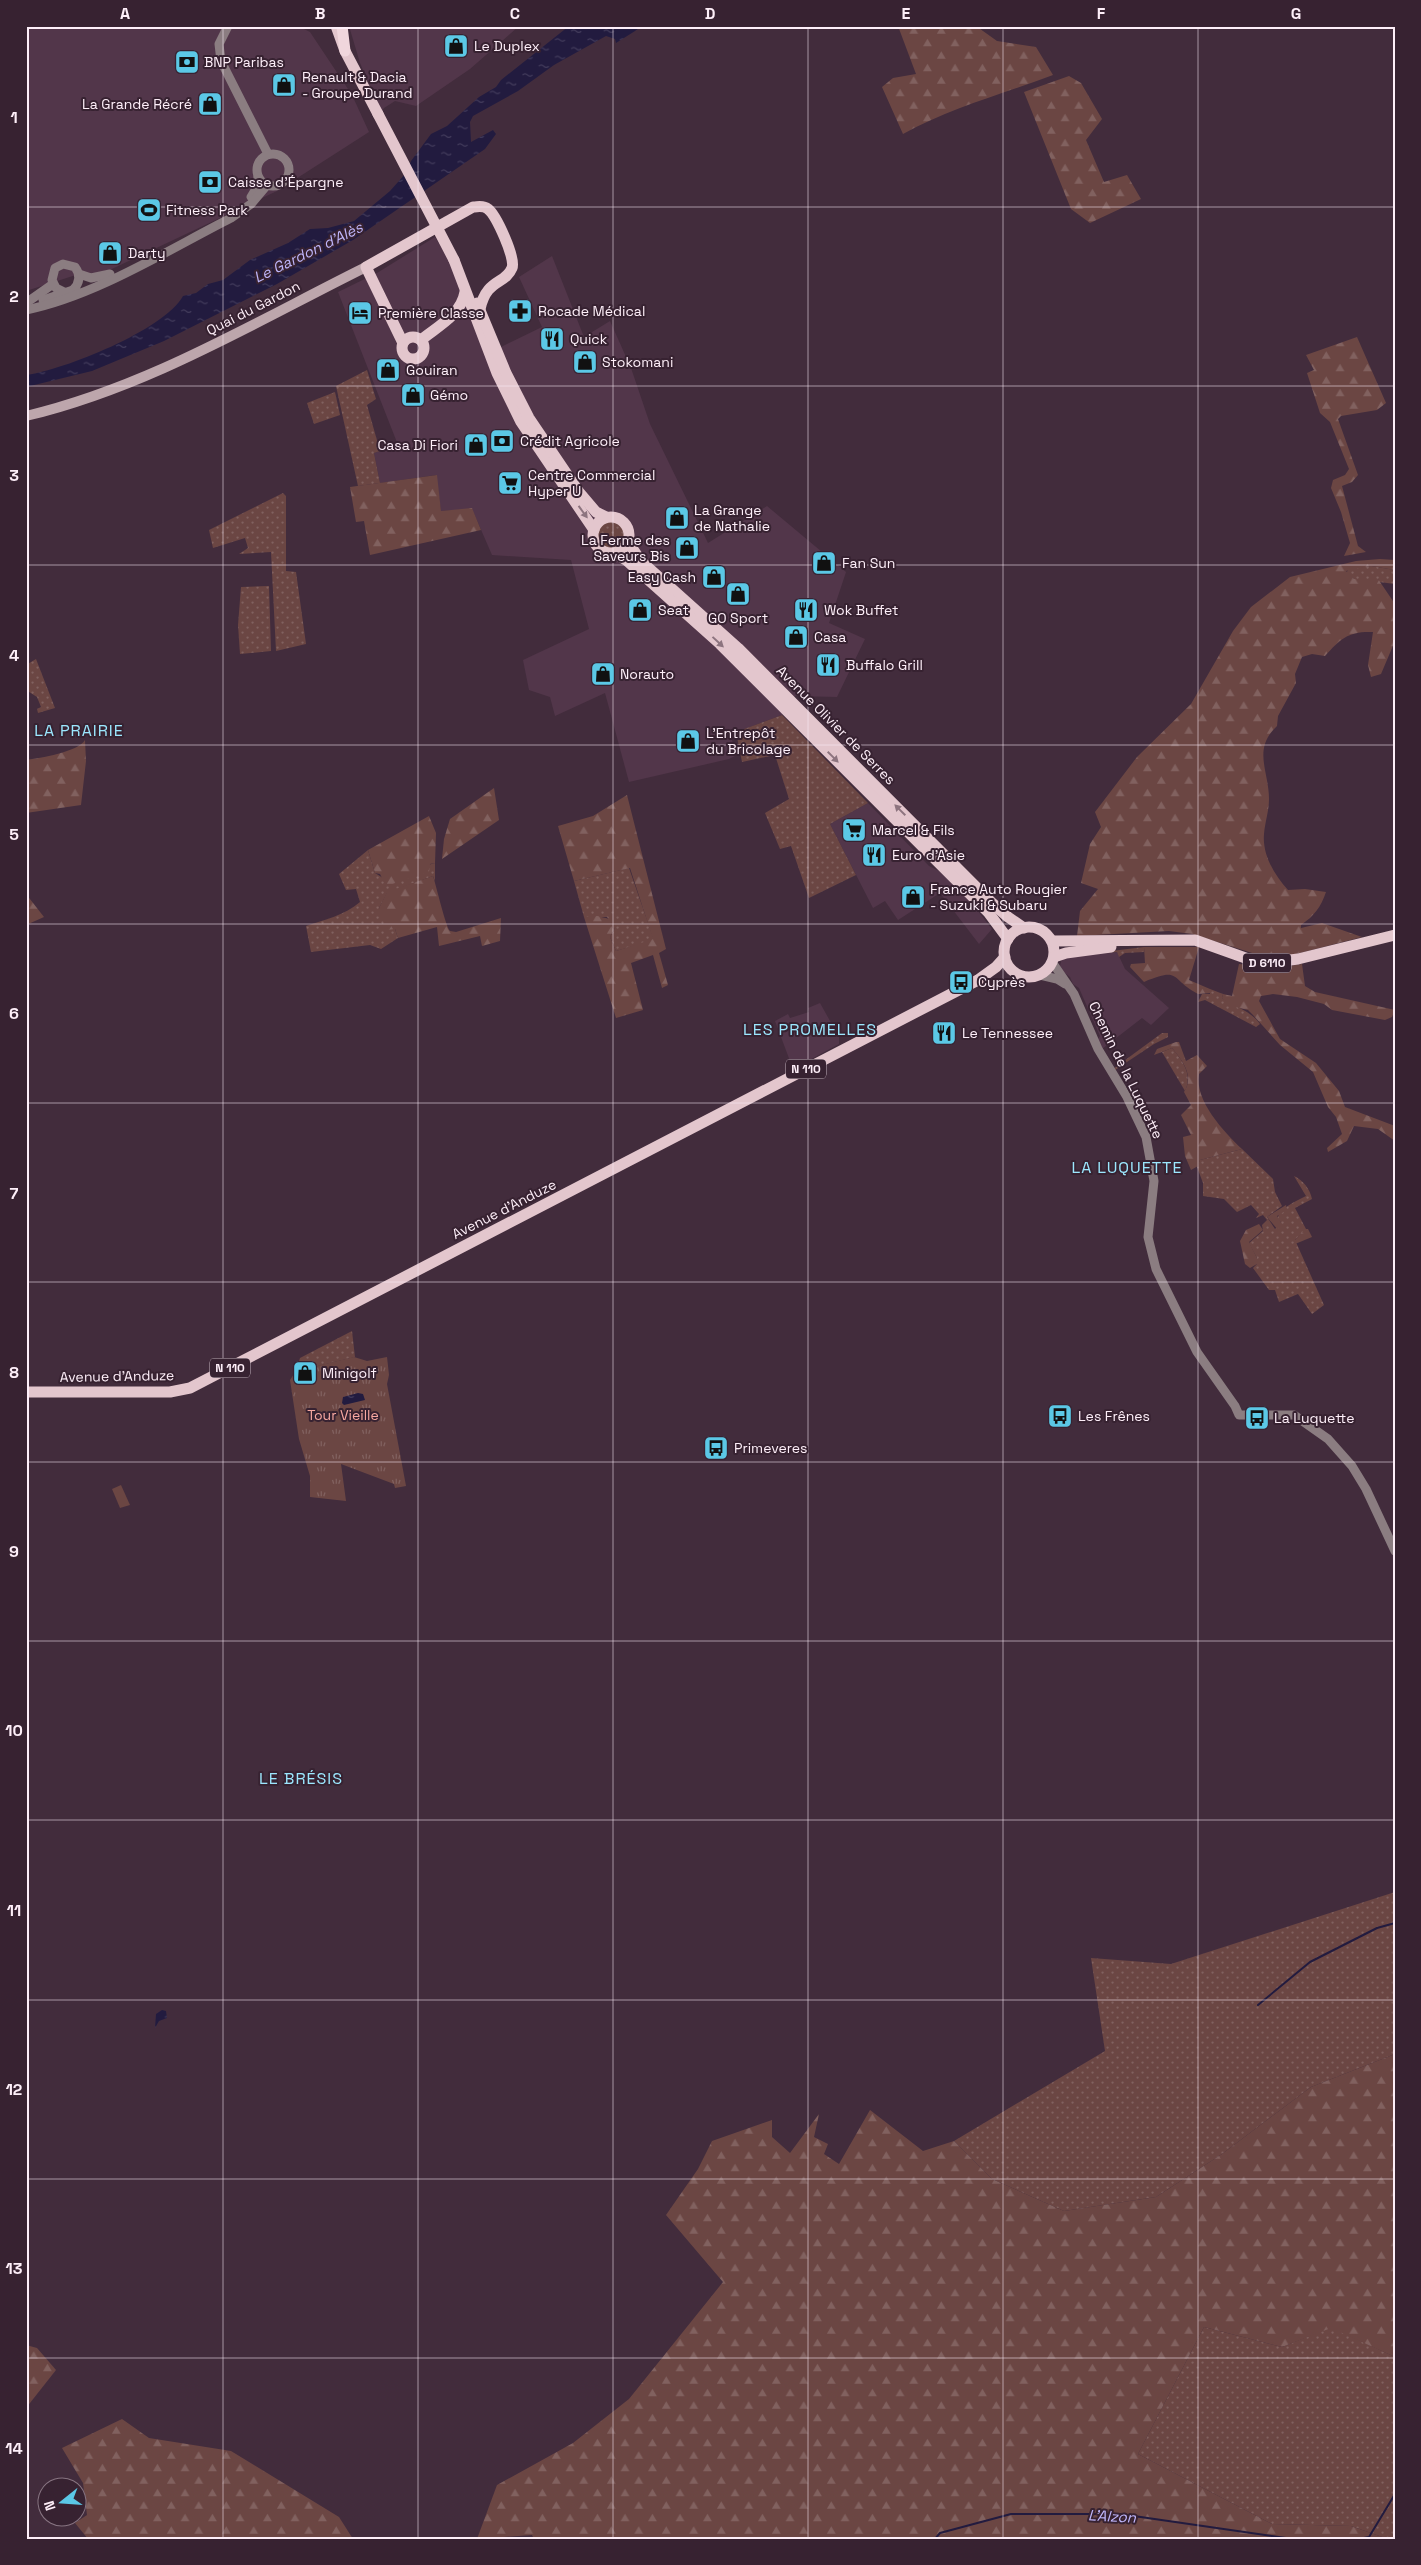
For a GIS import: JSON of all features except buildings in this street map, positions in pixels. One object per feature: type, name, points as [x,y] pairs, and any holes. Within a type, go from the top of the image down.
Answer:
[{"type":"highway","points":[[342,26],[345,51]]},
{"type":"main road","points":[[328,26],[345,51],[454,260],[477,314],[497,373],[521,422],[594,530]]},
{"type":"main road","points":[[336,26],[345,51]]},
{"type":"main road","name":"Quai du Gardon","points":[[26,416],[85,400],[157,373],[366,267],[473,207],[484,207],[492,212],[509,246],[513,259],[511,271],[486,290]]},
{"type":"main road","points":[[366,267],[389,312],[411,340],[455,313],[468,291]]},
{"type":"main road","points":[[468,291],[486,290],[477,314],[529,418],[596,512],[606,517],[616,517],[624,522],[629,531],[628,542],[625,547],[615,553],[607,553],[598,548],[594,542],[596,524],[606,517]]},
{"type":"main road","points":[[455,313],[477,314]]},
{"type":"main road","name":"Avenue Olivier de Serres","points":[[628,542],[641,561],[720,631],[992,903],[1008,918],[1024,928]]},
{"type":"main road","name":"Avenue Olivier de Serres","points":[[615,553],[720,644],[988,912],[1008,939]]},
{"type":"main road","points":[[1024,928],[1037,929],[1052,941],[1053,960],[1040,975],[1027,977],[1014,972],[1005,957],[1008,939],[1012,934],[1024,928]]},
{"type":"main road","name":"D 6110","points":[[1052,941],[1195,940],[1251,960],[1267,963],[1298,959],[1394,934]]},
{"type":"main road","name":"D 6110","points":[[1053,960],[1066,953],[1141,940]]},
{"type":"main road","name":"Avenue d'Anduze","points":[[26,1392],[170,1392],[190,1388],[978,980],[996,967],[1005,957]]},
{"type":"main road","name":"Avenue d'Anduze","points":[[978,980],[1014,972]]},
{"type":"street","points":[[228,26],[220,44],[221,61],[268,154]]},
{"type":"street","points":[[53,284],[52,276],[59,266],[71,265],[79,274],[90,278],[107,275],[133,264],[235,210],[252,196],[258,187],[258,163],[268,154]]},
{"type":"street","points":[[26,306],[42,307],[110,280],[243,211],[267,185],[282,184],[289,171],[283,157],[268,154]]},
{"type":"street","points":[[258,177],[267,185]]},
{"type":"street","points":[[68,291],[79,283],[79,274]]},
{"type":"street","points":[[26,306],[68,291],[110,280]]},
{"type":"street","points":[[53,284],[68,291]]},
{"type":"street","points":[[26,306],[53,284]]},
{"type":"street","name":"Chemin de la Luquette","points":[[1053,960],[1074,994],[1098,1050],[1127,1097],[1146,1137],[1154,1181],[1148,1237],[1156,1269],[1197,1352],[1235,1406],[1239,1415],[1294,1415],[1328,1439],[1352,1466],[1366,1489],[1395,1551]]},
{"type":"street","points":[[1040,975],[1057,979],[1068,986]]},
{"type":"shaded area","points":[[26,26],[298,26],[310,32],[352,95],[369,132],[277,191],[97,276],[79,274],[26,291]]},
{"type":"shaded area","points":[[349,26],[519,26],[470,69],[416,106],[395,101],[384,108],[381,113],[360,63]]},
{"type":"shaded area","points":[[435,237],[501,347],[542,327],[519,277],[552,256],[584,337],[610,321],[631,368],[650,424],[708,543],[767,506],[846,572],[829,623],[865,639],[837,697],[795,696],[782,715],[731,734],[735,756],[629,782],[605,693],[555,716],[550,697],[529,690],[523,660],[589,629],[571,560],[492,555],[472,509],[441,511],[436,475],[380,483],[374,453],[398,445],[338,292],[377,273]]},
{"type":"shaded area","points":[[868,803],[929,866],[939,871],[974,906],[992,929],[979,944],[940,893],[898,920],[885,901],[873,908],[830,824]]},
{"type":"shaded area","points":[[1117,952],[1125,969],[1169,1008],[1151,1025],[1142,1018],[1102,1049],[1097,1041],[1100,1036],[1079,988],[1073,984],[1070,977],[1062,971],[1060,966],[1062,958]]},
{"type":"shaded area","points":[[820,1003],[839,1037],[839,1044],[793,1069],[775,1021],[788,1014],[790,1018],[809,1012],[808,1008]]},
{"type":"green space","points":[[898,26],[976,26],[997,41],[1036,47],[1053,75],[939,116],[903,134],[882,87],[893,78],[916,74]]},
{"type":"green space","points":[[1069,76],[1081,83],[1102,119],[1086,140],[1104,182],[1127,175],[1141,199],[1090,223],[1071,209],[1024,92]]},
{"type":"green space","points":[[1357,337],[1386,403],[1377,410],[1341,416],[1338,419],[1358,475],[1352,482],[1342,486],[1358,546],[1366,552],[1344,556],[1350,543],[1341,512],[1331,488],[1333,480],[1345,475],[1349,469],[1330,422],[1320,413],[1307,373],[1314,370],[1306,355]]},
{"type":"green space","points":[[367,370],[376,399],[367,405],[380,451],[374,453],[380,483],[358,486],[336,386]]},
{"type":"green space","points":[[335,392],[340,415],[314,424],[307,403]]},
{"type":"green space","points":[[437,475],[441,511],[472,508],[481,530],[370,555],[364,521],[356,522],[350,487]]},
{"type":"green space","points":[[283,493],[286,496],[286,571],[296,572],[306,644],[276,651],[271,552],[239,554],[248,548],[245,538],[213,548],[209,530]]},
{"type":"green space","points":[[612,519],[622,524],[627,534],[622,544],[612,549],[602,544],[597,534],[602,524]]},
{"type":"green space","points":[[1395,560],[1395,570],[1371,566],[1346,571],[1354,579],[1378,579],[1395,604],[1395,641],[1381,674],[1371,677],[1368,665],[1373,632],[1351,634],[1341,640],[1325,656],[1312,654],[1302,657],[1295,674],[1296,683],[1278,716],[1277,726],[1265,743],[1263,752],[1269,799],[1264,842],[1270,865],[1288,890],[1305,889],[1326,892],[1316,911],[1301,925],[1301,928],[1322,923],[1362,937],[1292,955],[1268,958],[1192,934],[1169,931],[1077,936],[1080,911],[1098,889],[1081,883],[1090,844],[1101,827],[1095,812],[1137,757],[1191,704],[1233,631],[1251,607],[1290,577],[1356,561]]},
{"type":"green space","points":[[1371,566],[1395,570],[1395,584],[1379,582],[1378,579],[1354,579],[1346,573],[1349,569]]},
{"type":"green space","points":[[269,586],[271,651],[240,654],[238,625],[241,587]]},
{"type":"green space","points":[[36,659],[55,708],[38,713],[37,709],[41,707],[37,697],[26,690],[26,665]]},
{"type":"green space","points":[[782,715],[868,803],[830,824],[856,875],[809,898],[791,846],[780,849],[765,813],[789,799],[775,755],[742,762],[736,732]]},
{"type":"green space","points":[[85,740],[86,761],[81,805],[26,813],[26,760],[67,751],[75,748]]},
{"type":"green space","points":[[494,788],[499,820],[442,859],[444,839],[450,819]]},
{"type":"green space","points":[[627,795],[666,949],[659,953],[668,985],[662,988],[653,955],[631,963],[643,1010],[616,1018],[584,917],[597,916],[614,920],[615,928],[610,937],[616,951],[653,939],[630,868],[574,881],[558,826],[593,816]]},
{"type":"green space","points":[[429,816],[436,833],[435,863],[430,864],[429,872],[386,886],[380,874],[375,873],[368,850]]},
{"type":"green space","points":[[368,850],[375,873],[383,878],[435,863],[435,881],[433,876],[387,893],[379,908],[395,929],[398,938],[381,949],[370,945],[311,952],[306,926],[341,914],[360,902],[356,889],[346,890],[339,874]]},
{"type":"green space","points":[[629,868],[654,940],[616,951],[610,937],[615,928],[607,917],[584,917],[574,881]]},
{"type":"green space","points":[[433,876],[450,931],[456,932],[501,918],[500,941],[482,946],[480,936],[439,946],[437,927],[398,938],[395,929],[386,930],[379,908],[387,892]]},
{"type":"green space","points":[[26,894],[44,917],[26,925]]},
{"type":"green space","points":[[1144,947],[1144,952],[1125,953],[1119,957],[1117,952],[1079,955]]},
{"type":"green space","points":[[1144,947],[1199,947],[1189,980],[1210,989],[1211,993],[1198,994],[1170,975],[1156,977],[1144,982],[1130,967],[1131,964],[1145,963]]},
{"type":"green space","points":[[1239,964],[1276,968],[1302,964],[1305,986],[1315,992],[1395,1010],[1392,1017],[1385,1020],[1332,1010],[1324,1004],[1297,997],[1273,994],[1261,996],[1259,1001],[1280,1039],[1316,1063],[1339,1091],[1345,1107],[1395,1126],[1395,1141],[1378,1129],[1354,1126],[1347,1141],[1328,1152],[1327,1148],[1342,1134],[1336,1117],[1328,1107],[1313,1072],[1280,1045],[1248,1010],[1231,1006],[1222,998],[1223,994],[1232,996]]},
{"type":"green space","points":[[1210,989],[1223,994],[1222,998],[1247,1012],[1260,1024],[1256,1027],[1205,1000],[1198,1002],[1202,994],[1210,994]]},
{"type":"green space","points":[[1162,1033],[1168,1033],[1168,1037],[1115,1070],[1113,1069]]},
{"type":"green space","points":[[1179,1042],[1186,1061],[1197,1055],[1207,1066],[1199,1074],[1201,1094],[1219,1125],[1242,1149],[1200,1160],[1198,1166],[1191,1170],[1185,1156],[1183,1137],[1191,1135],[1181,1115],[1191,1105],[1184,1092],[1187,1086],[1188,1074],[1180,1058],[1172,1048],[1154,1055],[1157,1049]]},
{"type":"green space","points":[[1172,1048],[1183,1062],[1187,1073],[1188,1079],[1185,1091],[1162,1052]]},
{"type":"green space","points":[[1242,1149],[1273,1179],[1275,1192],[1282,1206],[1267,1217],[1275,1229],[1281,1222],[1277,1218],[1282,1211],[1306,1196],[1294,1176],[1303,1182],[1310,1192],[1312,1199],[1295,1208],[1306,1229],[1295,1240],[1324,1305],[1312,1314],[1298,1294],[1279,1302],[1275,1290],[1269,1290],[1253,1268],[1257,1264],[1257,1258],[1249,1243],[1263,1231],[1262,1225],[1267,1220],[1263,1215],[1256,1218],[1259,1214],[1251,1205],[1237,1212],[1224,1199],[1203,1196],[1203,1183],[1197,1167],[1200,1160]]},
{"type":"green space","points":[[1286,1205],[1287,1210],[1277,1216],[1281,1222],[1278,1230],[1267,1217]]},
{"type":"green space","points":[[1259,1224],[1263,1230],[1249,1242],[1257,1258],[1257,1264],[1250,1268],[1245,1264],[1240,1241],[1246,1230]]},
{"type":"green space","points":[[1305,1229],[1308,1229],[1312,1237],[1295,1244],[1295,1240]]},
{"type":"green space","points":[[352,1331],[355,1357],[301,1370],[297,1368],[300,1358]]},
{"type":"green space","name":"Tour Vieille","points":[[354,1357],[367,1361],[387,1357],[389,1375],[387,1384],[406,1486],[395,1488],[394,1484],[341,1464],[346,1501],[310,1497],[310,1476],[299,1439],[290,1380],[296,1371]]},
{"type":"green space","points":[[121,1485],[130,1505],[120,1508],[112,1489]]},
{"type":"green space","points":[[1395,1892],[1395,2054],[1311,2087],[1222,2154],[1156,2197],[1064,2211],[992,2179],[954,2141],[1105,2051],[1091,1958],[1171,1964]]},
{"type":"green space","points":[[1395,2054],[1395,2357],[1331,2328],[1282,2347],[1204,2327],[1138,2454],[1272,2524],[1351,2526],[1388,2539],[534,2539],[532,2535],[477,2539],[497,2485],[573,2443],[629,2399],[723,2282],[666,2215],[698,2169],[712,2141],[772,2120],[772,2137],[790,2153],[819,2114],[814,2137],[828,2144],[824,2154],[839,2164],[870,2110],[923,2151],[954,2141],[992,2179],[1064,2211],[1156,2197],[1222,2154],[1311,2087]]},
{"type":"green space","points":[[1204,2327],[1282,2347],[1331,2327],[1395,2357],[1395,2539],[1388,2539],[1351,2526],[1272,2524],[1138,2454]]},
{"type":"green space","points":[[26,2345],[37,2348],[56,2370],[26,2408]]},
{"type":"green space","points":[[122,2419],[149,2438],[231,2451],[339,2517],[353,2539],[88,2539],[79,2528],[88,2528],[88,2478],[80,2478],[62,2448]]},
{"type":"water","name":"Le Gardon d'Alès","points":[[569,26],[643,26],[616,43],[615,39],[606,36],[554,65],[518,91],[473,116],[470,122],[471,142],[493,130],[496,134],[485,149],[353,240],[277,284],[164,341],[92,371],[26,387],[26,375],[43,372],[87,357],[135,335],[172,309],[183,296],[196,293],[208,284],[223,280],[250,260],[288,243],[310,229],[328,228],[354,221],[390,191],[406,173],[411,161],[431,134],[447,126],[479,97],[496,87],[501,80]]},
{"type":"water","points":[[358,1393],[363,1394],[365,1400],[344,1405],[342,1403],[343,1397]]},
{"type":"water","points":[[162,2010],[166,2011],[167,2018],[159,2021],[155,2028],[156,2014]]},
{"type":"waterway","points":[[1258,2005],[1310,1962],[1377,1928],[1395,1923]]},
{"type":"waterway","name":"L'Alzon","points":[[1359,2539],[1369,2537],[1395,2494]]},
{"type":"waterway","name":"L'Alzon","points":[[935,2539],[940,2533],[1011,2514],[1120,2514],[1293,2539]]},
{"type":"place","name":"Le Duplex","points":[[456,46]]},
{"type":"place","name":"BNP Paribas","points":[[187,62]]},
{"type":"place","name":"Renault & Dacia - Groupe Durand","points":[[284,85]]},
{"type":"place","name":"La Grande Récré","points":[[210,104]]},
{"type":"place","name":"Caisse d'Épargne","points":[[210,182]]},
{"type":"place","name":"Fitness Park","points":[[149,210]]},
{"type":"place","name":"Darty","points":[[110,253]]},
{"type":"place","name":"Rocade Médical","points":[[520,311]]},
{"type":"place","name":"Première Classe","points":[[360,313]]},
{"type":"place","name":"Quick","points":[[552,339]]},
{"type":"place","name":"Stokomani","points":[[585,362]]},
{"type":"place","name":"Gouiran","points":[[388,370]]},
{"type":"place","name":"Gémo","points":[[413,395]]},
{"type":"place","name":"Crédit Agricole","points":[[502,441]]},
{"type":"place","name":"Casa Di Fiori","points":[[476,445]]},
{"type":"place","name":"Centre Commercial Hyper U","points":[[510,483]]},
{"type":"place","name":"La Grange de Nathalie","points":[[677,518]]},
{"type":"place","name":"La Ferme des Saveurs Bis","points":[[687,548]]},
{"type":"place","name":"Fan Sun","points":[[824,563]]},
{"type":"place","name":"Easy Cash","points":[[714,577]]},
{"type":"place","name":"GO Sport","points":[[738,594]]},
{"type":"place","name":"Seat","points":[[640,610]]},
{"type":"place","name":"Wok Buffet","points":[[806,610]]},
{"type":"place","name":"Casa","points":[[796,637]]},
{"type":"place","name":"Buffalo Grill","points":[[828,665]]},
{"type":"place","name":"Norauto","points":[[603,674]]},
{"type":"place","name":"L'Entrepôt du Bricolage","points":[[688,741]]},
{"type":"place","name":"Marcel & Fils","points":[[854,830]]},
{"type":"place","name":"Euro d'Asie","points":[[874,855]]},
{"type":"place","name":"France Auto Rougier - Suzuki & Subaru","points":[[913,897]]},
{"type":"place","name":"Cyprès","points":[[961,982]]},
{"type":"place","name":"Le Tennessee","points":[[944,1033]]},
{"type":"place","name":"Minigolf","points":[[305,1373]]},
{"type":"place","name":"Les Frênes","points":[[1060,1416]]},
{"type":"place","name":"La Luquette","points":[[1257,1418]]},
{"type":"place","name":"Primeveres","points":[[716,1448]]},
{"type":"district","name":"LA PRAIRIE","points":[[79,730]]},
{"type":"district","name":"LES PROMELLES","points":[[810,1029]]},
{"type":"district","name":"LA LUQUETTE","points":[[1127,1167]]},
{"type":"district","name":"LE BRÉSIS","points":[[301,1778]]}]
